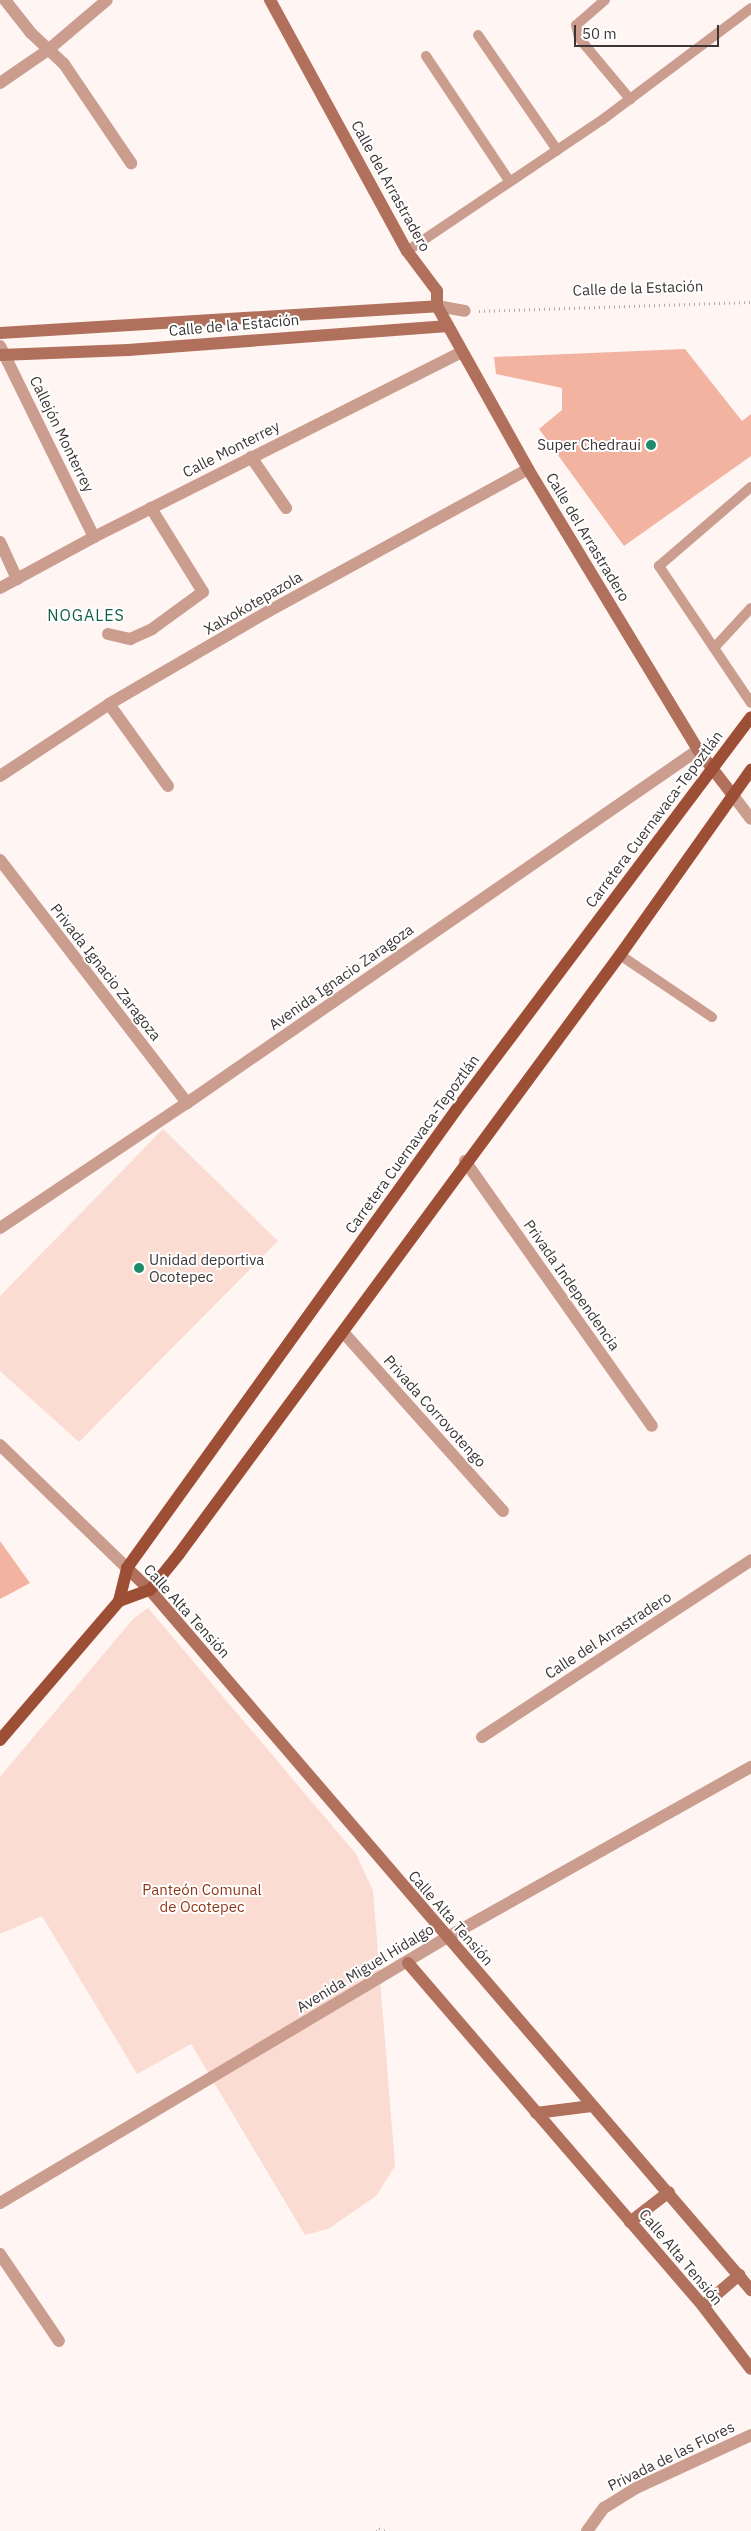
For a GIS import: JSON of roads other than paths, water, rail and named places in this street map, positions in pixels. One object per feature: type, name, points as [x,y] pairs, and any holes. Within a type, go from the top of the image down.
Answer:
[{"type":"main road","name":"Carretera Cuernavaca-Tepoztlán","points":[[0,1740],[120,1601],[127,1568],[456,1110],[751,717]]},
{"type":"main road","points":[[150,1590],[620,955],[732,794],[751,770]]},
{"type":"main road","name":"Carretera Cuernavaca-Tepoztlán","points":[[120,1601],[150,1590]]},
{"type":"street","points":[[5,0],[48,50],[64,64],[131,163]]},
{"type":"street","points":[[0,82],[48,50],[107,0]]},
{"type":"street","name":"Calle del Arrastradero","points":[[270,0],[407,251],[437,292],[437,306],[528,469],[698,750],[751,819]]},
{"type":"street","name":"Calle de la Estación","points":[[0,333],[437,306],[465,311],[448,326],[128,350],[2,352]]},
{"type":"street","name":"Callejón Monterrey","points":[[2,352],[94,537]]},
{"type":"street","name":"Calle Monterrey","points":[[0,588],[94,537],[462,352]]},
{"type":"street","points":[[251,457],[286,508]]},
{"type":"street","name":"Xalxokotepazola","points":[[0,776],[109,704],[269,611],[528,469]]},
{"type":"street","points":[[108,634],[130,639],[152,628],[203,592],[151,508]]},
{"type":"street","points":[[0,542],[17,579]]},
{"type":"street","points":[[109,704],[168,786]]},
{"type":"street","name":"Avenida Ignacio Zaragoza","points":[[0,1228],[187,1103],[698,750]]},
{"type":"street","name":"Privada Ignacio Zaragoza","points":[[0,860],[187,1103]]},
{"type":"street","name":"Privada Independencia","points":[[466,1161],[652,1426]]},
{"type":"street","name":"Privada Corrovotengo","points":[[342,1332],[503,1511]]},
{"type":"street","points":[[0,1445],[127,1568]]},
{"type":"street","name":"Calle del Arrastradero","points":[[482,1737],[751,1560]]},
{"type":"street","name":"Calle Alta Tensión","points":[[127,1568],[150,1590],[446,1938],[669,2192],[751,2290]]},
{"type":"street","name":"Avenida Miguel Hidalgo","points":[[0,2203],[408,1963],[446,1938],[751,1768]]},
{"type":"street","name":"Calle Alta Tensión","points":[[408,1963],[702,2306],[751,2369]]},
{"type":"street","points":[[536,2113],[592,2106]]},
{"type":"street","points":[[630,2222],[669,2192]]},
{"type":"street","points":[[0,2254],[59,2341]]},
{"type":"street","points":[[702,2306],[739,2275]]},
{"type":"street","name":"Privada de las Flores","points":[[586,2531],[604,2508],[636,2488],[751,2435]]},
{"type":"lane","points":[[605,0],[576,26],[579,38],[630,99]]},
{"type":"lane","points":[[407,251],[558,150],[630,99],[751,8]]},
{"type":"lane","points":[[478,35],[558,150]]},
{"type":"lane","points":[[426,56],[510,182]]},
{"type":"lane","points":[[751,487],[659,566],[751,703]]},
{"type":"lane","points":[[714,648],[751,608]]},
{"type":"lane","points":[[620,955],[712,1017]]},
{"type":"place","name":"Super Chedraui","points":[[651,445]]},
{"type":"place","name":"Unidad deportiva Ocotepec","points":[[139,1268]]},
{"type":"district","name":"NOGALES","points":[[86,615]]},
{"type":"park label","name":"Panteón Comunal de Ocotepec","points":[[202,1898]]}]
